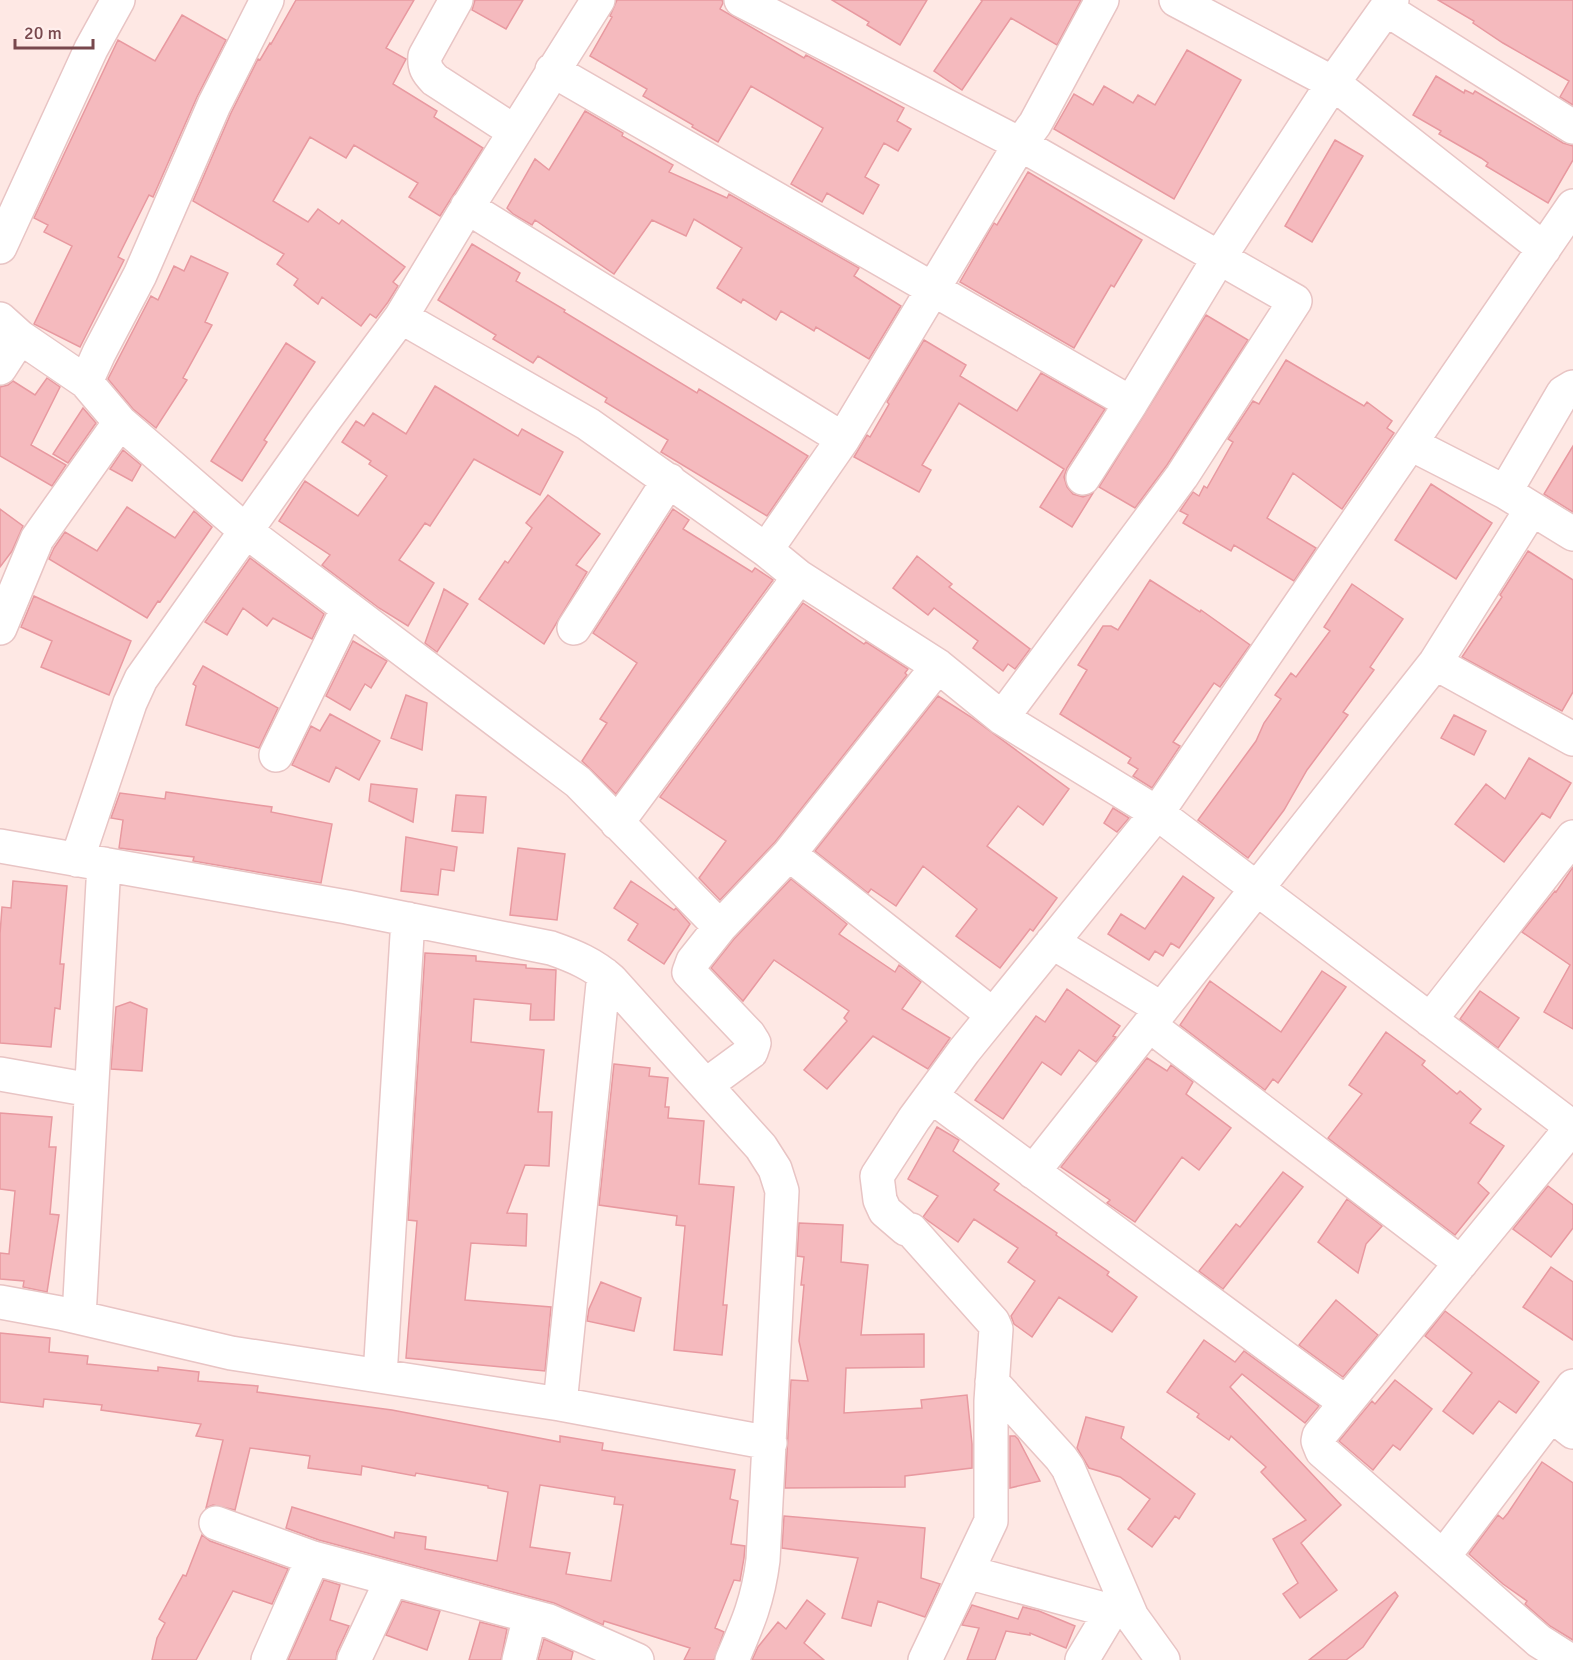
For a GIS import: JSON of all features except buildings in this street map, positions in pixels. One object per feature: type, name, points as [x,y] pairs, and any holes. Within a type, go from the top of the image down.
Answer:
[{"type":"street","points":[[0,247],[91,49],[118,0]]},
{"type":"street","points":[[86,382],[99,352],[140,275],[214,105],[267,0]]},
{"type":"street","points":[[456,0],[425,56],[424,66],[435,80],[515,132]]},
{"type":"street","points":[[79,1317],[91,1090],[90,862],[130,703],[141,679],[323,422],[401,317],[552,70],[598,0]]},
{"type":"street","points":[[741,0],[1020,144],[1295,301],[1182,476],[1002,718]]},
{"type":"street","points":[[766,550],[843,439],[932,288],[1020,144],[1035,124],[1102,0]]},
{"type":"street","points":[[1176,0],[1333,83],[1544,249]]},
{"type":"street","points":[[1083,478],[1219,258],[1333,83],[1389,5],[1573,127]]},
{"type":"street","points":[[552,70],[1131,403]]},
{"type":"street","points":[[925,1660],[988,1527],[992,1511],[993,1362],[996,1329],[993,1322],[911,1230],[906,1229],[885,1211],[880,1200],[877,1176],[931,1096],[993,1015],[1157,813],[1573,206]]},
{"type":"street","points":[[467,207],[843,439]]},
{"type":"street","points":[[401,317],[588,424],[766,550],[799,577],[938,666],[1002,718],[1157,813],[1430,1020],[1569,1138],[1461,1263],[1319,1436],[1318,1446],[1443,1557],[1535,1650],[1569,1660]]},
{"type":"street","points":[[0,368],[10,328],[86,382],[120,422],[247,532],[578,782],[720,927]]},
{"type":"street","points":[[1033,1172],[1435,663],[1518,501],[1563,393],[1573,387]]},
{"type":"street","points":[[0,628],[37,538],[120,422]]},
{"type":"street","points":[[1411,444],[1518,501],[1573,534]]},
{"type":"street","points":[[574,628],[669,480]]},
{"type":"street","points":[[617,823],[799,577]]},
{"type":"street","points":[[276,755],[348,608]]},
{"type":"street","points":[[1435,663],[1573,739]]},
{"type":"street","points":[[722,1073],[751,1052],[754,1043],[689,972],[693,961],[720,927],[789,854],[938,666]]},
{"type":"street","points":[[1430,1020],[1573,837]]},
{"type":"street","points":[[0,846],[408,919],[551,948],[574,956],[604,974],[722,1073],[775,1169],[782,1191],[763,1560],[753,1612],[732,1660]]},
{"type":"street","points":[[789,854],[993,1015]]},
{"type":"street","points":[[380,1376],[408,919]]},
{"type":"street","points":[[1052,942],[1156,1017],[1461,1263]]},
{"type":"street","points":[[560,1404],[604,974]]},
{"type":"street","points":[[0,1074],[91,1090]]},
{"type":"street","points":[[931,1096],[1346,1403]]},
{"type":"street","points":[[0,1302],[79,1317],[217,1351],[560,1404],[770,1443]]},
{"type":"street","points":[[993,1362],[1068,1468],[1117,1602],[1163,1660]]},
{"type":"street","points":[[1443,1557],[1562,1423],[1573,1386]]},
{"type":"street","points":[[216,1522],[313,1558],[549,1621],[587,1649],[637,1660]]},
{"type":"street","points":[[268,1660],[313,1558]]},
{"type":"street","points":[[967,1572],[1117,1602]]},
{"type":"street","points":[[354,1660],[392,1579]]},
{"type":"street","points":[[1082,1660],[1117,1602]]},
{"type":"street","points":[[519,1660],[530,1616]]}]
